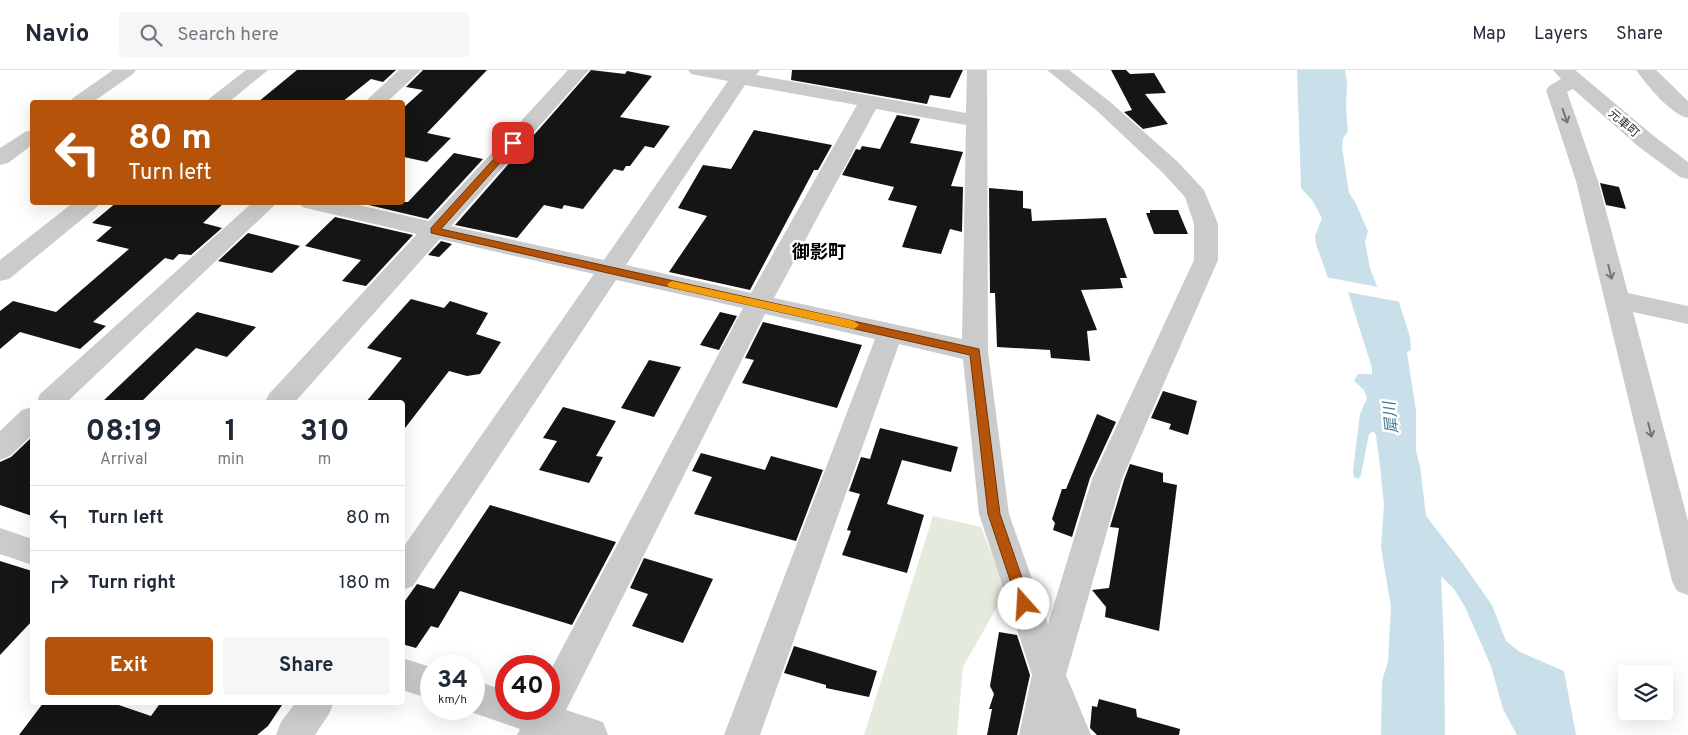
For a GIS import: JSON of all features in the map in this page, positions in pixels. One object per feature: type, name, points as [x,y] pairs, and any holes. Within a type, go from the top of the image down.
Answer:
[{"type":"street","points":[[83,100],[126,70]]},
{"type":"street","points":[[220,100],[258,70]]},
{"type":"street","points":[[378,100],[412,70]]},
{"type":"street","points":[[281,400],[579,70]]},
{"type":"street","points":[[698,70],[745,74],[870,102],[976,121]]},
{"type":"street","points":[[977,70],[975,352],[994,514],[1049,675],[1072,735]]},
{"type":"street","points":[[1037,735],[1049,675],[1107,479],[1206,260],[1206,224],[1196,195],[1170,167],[1102,105],[1057,70]]},
{"type":"street","points":[[1646,70],[1656,83],[1688,112]]},
{"type":"street","points":[[405,572],[608,270],[745,74]]},
{"type":"street","points":[[1568,75],[1556,90],[1587,180],[1688,581]]},
{"type":"street","name":"元車町","points":[[1568,75],[1647,142],[1688,172]]},
{"type":"street","points":[[539,727],[758,303],[870,102]]},
{"type":"street","points":[[0,133],[30,138]]},
{"type":"street","points":[[0,158],[30,139]]},
{"type":"street","points":[[0,273],[85,205]]},
{"type":"street","points":[[52,400],[264,205]]},
{"type":"street","points":[[323,205],[975,352]]},
{"type":"street","points":[[1617,300],[1688,315]]},
{"type":"street","points":[[742,735],[890,333]]},
{"type":"street","points":[[0,448],[30,420]]},
{"type":"street","points":[[0,541],[30,551]]},
{"type":"street","points":[[405,675],[420,680]]},
{"type":"street","points":[[294,735],[315,705]]},
{"type":"street","points":[[528,720],[539,727],[590,735]]},
{"type":"green space","points":[[933,516],[981,527],[1006,591],[963,667],[957,735],[864,735]]},
{"type":"water","name":"犀川","points":[[1297,70],[1345,70],[1348,131],[1343,139],[1342,147],[1349,193],[1368,231],[1365,242],[1370,268],[1377,286],[1399,302],[1410,337],[1411,349],[1407,353],[1416,410],[1416,451],[1420,466],[1426,516],[1492,605],[1506,641],[1520,652],[1564,671],[1576,735],[1517,735],[1503,709],[1491,666],[1465,607],[1454,589],[1441,576],[1445,735],[1381,735],[1382,681],[1388,661],[1391,607],[1381,547],[1384,505],[1376,435],[1373,431],[1369,434],[1361,475],[1358,479],[1354,477],[1353,471],[1360,414],[1367,398],[1364,390],[1354,381],[1358,374],[1372,374],[1372,368],[1348,292],[1328,278],[1316,244],[1315,236],[1322,218],[1312,200],[1301,188]]},
{"type":"pier","points":[[1325,277],[1383,288],[1401,302],[1342,291]]},
{"type":"building","points":[[297,70],[396,70],[383,82],[371,79],[345,100],[260,100]]},
{"type":"building","points":[[423,70],[487,70],[427,133],[451,138],[427,162],[405,157],[405,106],[423,90],[406,87]]},
{"type":"building","points":[[591,70],[625,74],[627,71],[652,76],[620,117],[670,126],[654,148],[645,146],[630,166],[626,166],[623,171],[614,169],[583,209],[564,205],[562,209],[544,205],[517,238],[455,225]]},
{"type":"building","points":[[792,70],[963,70],[950,98],[930,95],[927,104],[791,80]]},
{"type":"building","points":[[1111,70],[1126,70],[1130,74],[1154,73],[1166,93],[1145,94],[1168,124],[1143,129],[1124,112],[1132,110]]},
{"type":"building","points":[[897,115],[920,119],[910,143],[963,152],[951,186],[963,187],[962,232],[950,229],[941,254],[902,247],[917,206],[888,200],[894,187],[842,175],[856,149],[860,150],[862,146],[880,149]]},
{"type":"building","points":[[754,130],[832,145],[818,170],[814,170],[750,290],[669,272],[707,216],[678,208],[703,165],[731,169]]},
{"type":"building","points":[[454,153],[483,159],[428,219],[369,205],[405,205],[405,202],[408,202]]},
{"type":"building","points":[[1600,183],[1619,187],[1626,209],[1606,205]]},
{"type":"building","points":[[989,188],[1023,191],[1023,208],[1031,209],[1032,221],[1106,218],[1127,278],[1120,278],[1123,288],[1081,290],[1097,330],[1087,331],[1090,361],[1051,358],[1050,350],[997,347],[995,293],[990,293]]},
{"type":"building","points":[[113,205],[222,205],[203,223],[222,228],[191,255],[179,254],[173,260],[165,258],[93,322],[106,326],[80,349],[20,332],[0,349],[0,311],[13,301],[56,312],[129,249],[96,241],[112,227],[92,223]]},
{"type":"building","points":[[1150,210],[1178,210],[1188,234],[1154,234],[1146,213],[1150,213]]},
{"type":"building","points":[[335,217],[413,235],[366,286],[342,281],[361,260],[305,246]]},
{"type":"building","points":[[248,233],[300,246],[272,273],[218,261]]},
{"type":"building","points":[[441,241],[452,244],[439,257],[428,255]]},
{"type":"building","points":[[411,299],[444,308],[450,301],[488,313],[476,334],[501,342],[480,374],[467,376],[449,371],[405,428],[405,400],[368,400],[402,358],[367,348]]},
{"type":"building","points":[[197,312],[256,327],[227,357],[196,348],[143,400],[104,400]]},
{"type":"building","points":[[720,312],[737,316],[719,350],[700,345]]},
{"type":"building","points":[[763,322],[862,345],[837,408],[742,383],[754,360],[745,358]]},
{"type":"building","points":[[649,360],[681,367],[654,417],[621,408]]},
{"type":"building","points":[[1163,391],[1197,401],[1188,435],[1169,429],[1171,424],[1151,418]]},
{"type":"building","points":[[563,407],[616,421],[596,456],[603,457],[589,483],[539,470],[557,441],[543,438]]},
{"type":"building","points":[[1097,414],[1116,422],[1090,478],[1072,537],[1053,530],[1055,523],[1052,519],[1062,489],[1066,489]]},
{"type":"building","points":[[880,428],[958,447],[951,472],[902,460],[887,504],[924,515],[907,573],[842,555],[851,531],[847,530],[860,494],[849,491],[861,457],[870,459]]},
{"type":"building","points":[[30,439],[30,515],[0,505],[0,462],[11,457]]},
{"type":"building","points":[[701,453],[765,470],[771,456],[823,470],[796,541],[694,514],[712,477],[692,471]]},
{"type":"building","points":[[1130,464],[1163,473],[1163,482],[1177,485],[1159,631],[1105,617],[1106,607],[1092,590],[1109,588],[1119,528],[1110,527]]},
{"type":"building","points":[[490,505],[616,542],[572,625],[460,591],[438,628],[431,626],[416,648],[405,645],[405,601],[417,584],[434,589]]},
{"type":"building","points":[[644,558],[713,579],[683,643],[632,626],[648,594],[630,588]]},
{"type":"building","points":[[0,561],[30,570],[30,623],[0,655]]},
{"type":"building","points":[[999,632],[1017,635],[1030,675],[1017,735],[987,735],[992,709],[989,709],[994,694],[990,686]]},
{"type":"building","points":[[794,646],[877,671],[869,697],[826,688],[826,685],[784,673]]},
{"type":"building","points":[[1099,699],[1136,709],[1137,717],[1180,729],[1179,735],[1097,735],[1090,728],[1092,706],[1097,707]]},
{"type":"building","points":[[42,705],[119,705],[151,716],[159,705],[282,705],[268,726],[257,735],[19,735]]},
{"type":"slow traffic","points":[[672,284],[854,325]]},
{"type":"district","name":"御影町","points":[[819,252]]},
{"type":"route","points":[[513,143],[434,230],[975,352],[994,514],[1024,604]]}]
